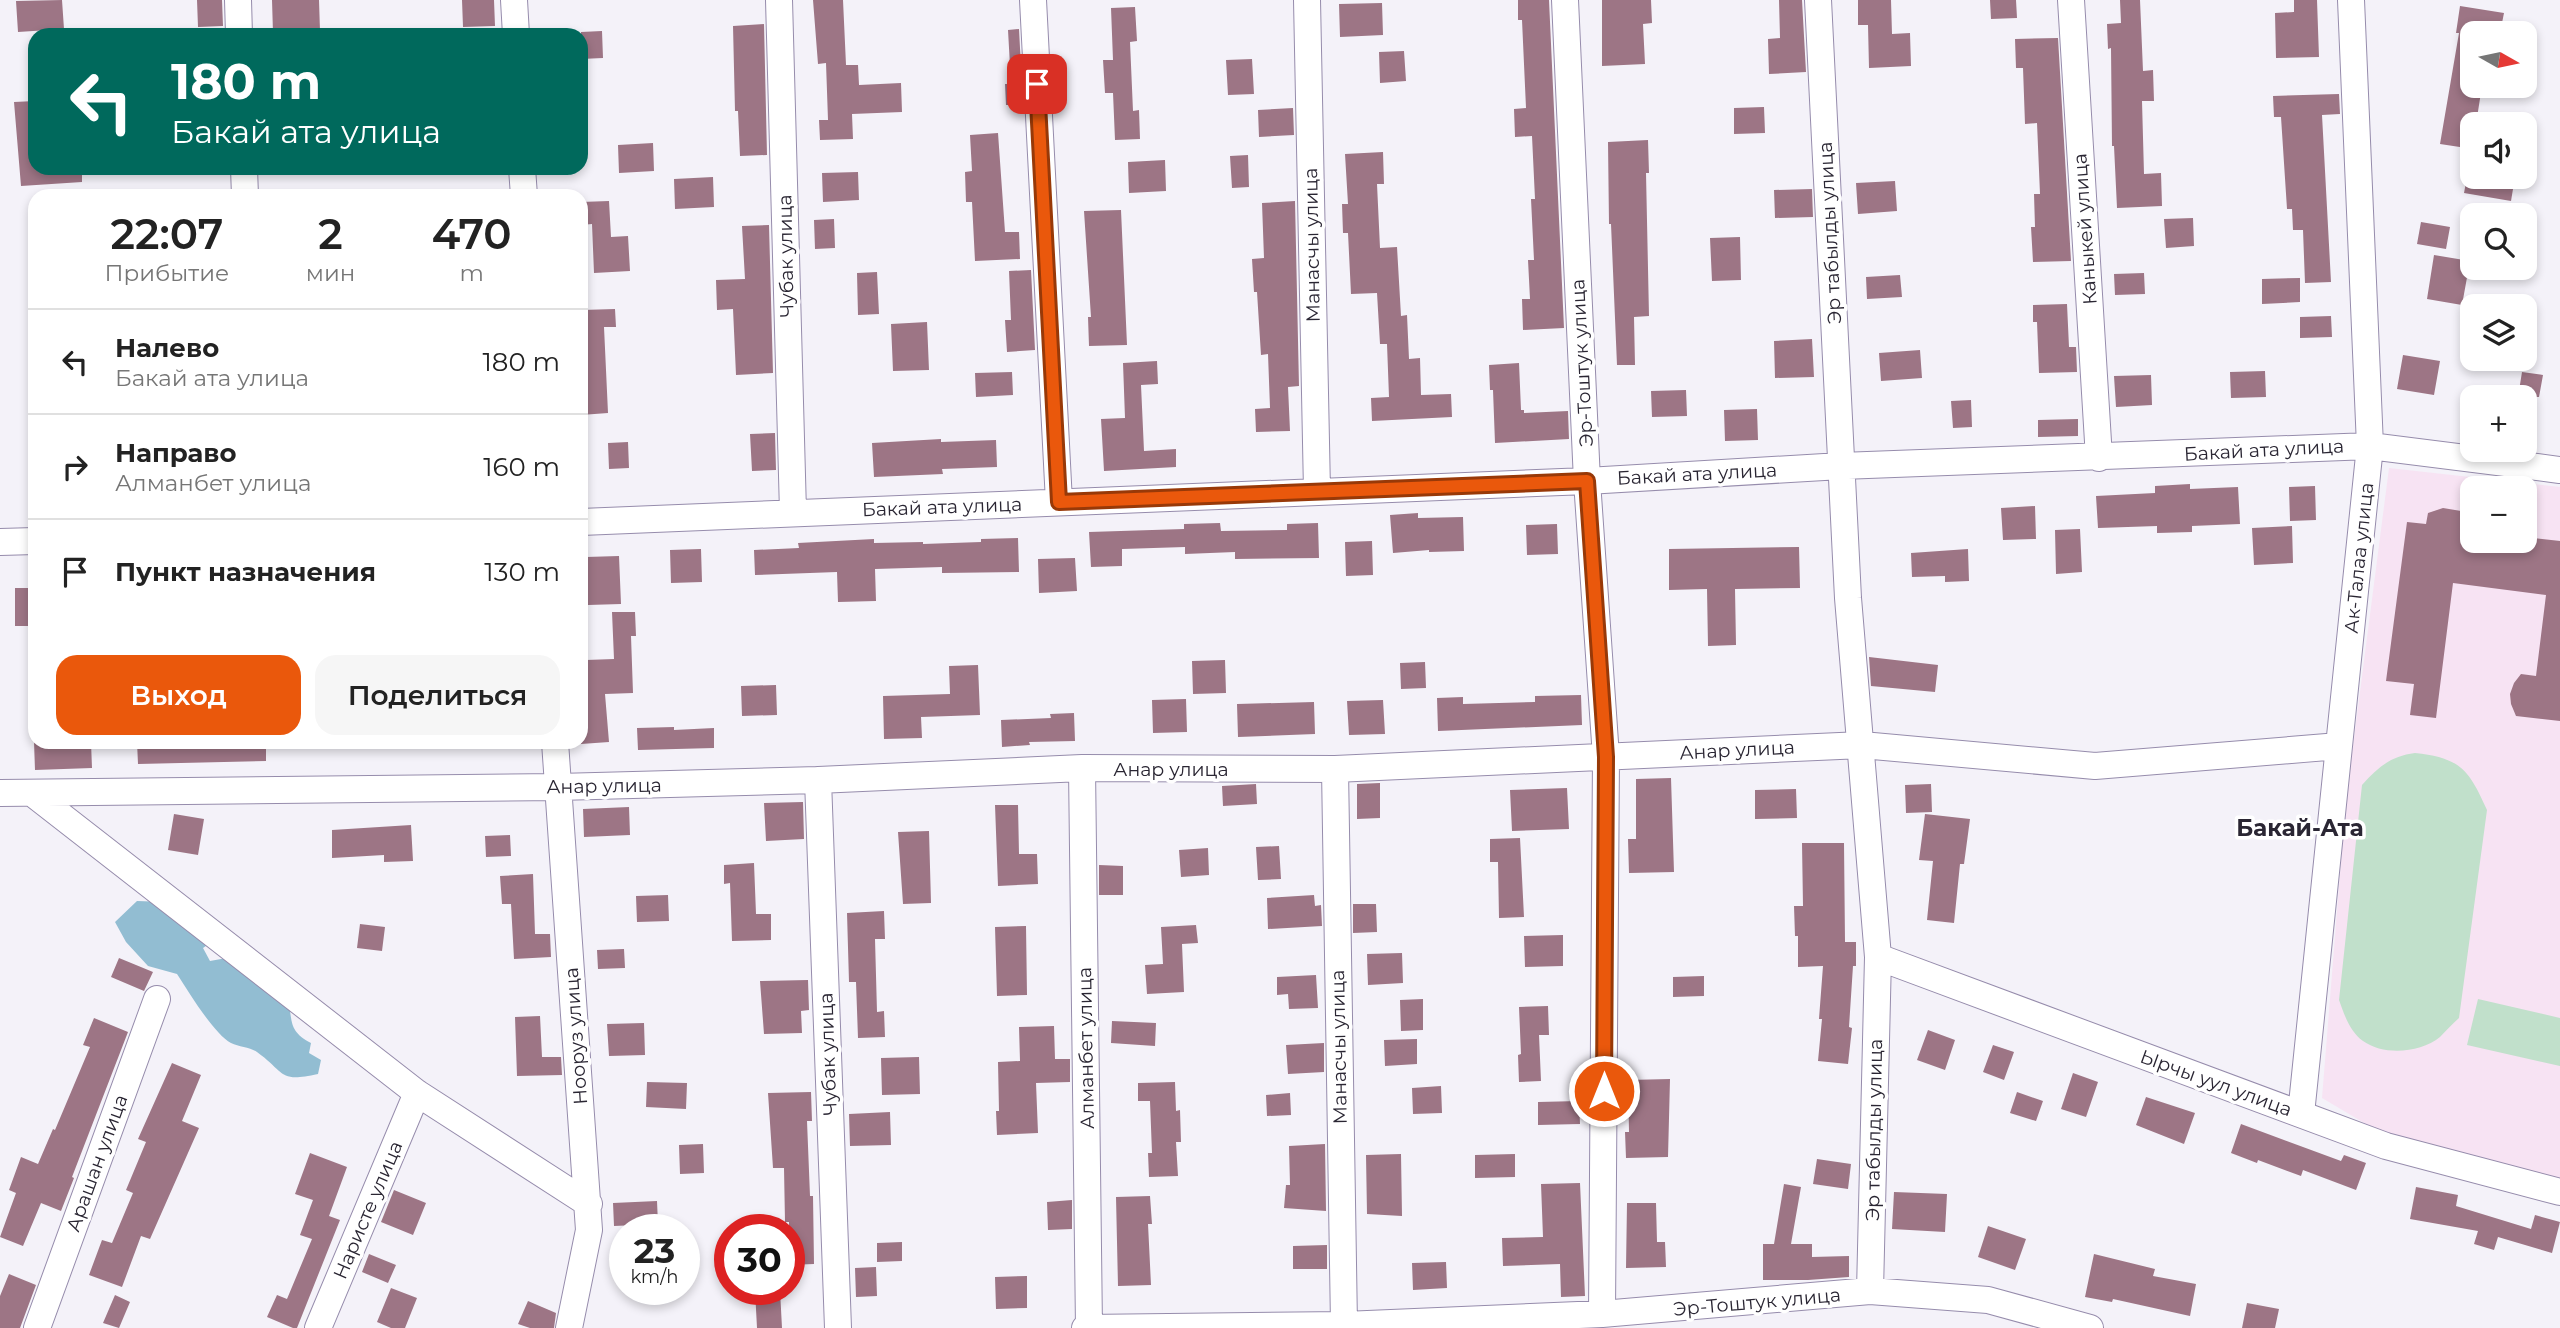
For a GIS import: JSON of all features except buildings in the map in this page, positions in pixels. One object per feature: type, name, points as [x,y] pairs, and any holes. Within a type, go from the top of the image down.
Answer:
[{"type":"street","points":[[238,0],[239,28]]},
{"type":"street","points":[[514,0],[516,28]]},
{"type":"street","name":"Чубак улица","points":[[779,0],[793,512]]},
{"type":"street","points":[[1032,0],[1059,502]]},
{"type":"street","name":"Манасчы улица","points":[[1307,0],[1317,491]]},
{"type":"street","name":"Эр-Тоштук улица","points":[[1565,0],[1587,481],[1606,757],[1602,1314]]},
{"type":"street","name":"Эр табылды улица","points":[[1818,0],[1848,598],[1878,957],[1870,1292]]},
{"type":"street","name":"Каныкей улица","points":[[2071,0],[2099,458]]},
{"type":"street","name":"Ак-Талаа улица","points":[[2301,1114],[2370,446],[2351,0]]},
{"type":"street","name":"Бакай ата улица","points":[[588,522],[1587,481],[1841,466],[2370,446],[2560,470]]},
{"type":"street","points":[[0,542],[28,541]]},
{"type":"street","name":"Анар улица","points":[[0,793],[558,787],[818,780],[1082,768],[1335,769],[1862,745],[2095,766],[2339,746]]},
{"type":"street","name":"Нооруз улица","points":[[555,749],[589,1204],[589,1230],[569,1328]]},
{"type":"street","name":"Алманбет улица","points":[[1082,768],[1087,1328]]},
{"type":"street","name":"Манасчы улица","points":[[1335,769],[1344,1325]]},
{"type":"street","name":"Чубак улица","points":[[818,780],[838,1328]]},
{"type":"street","points":[[32,793],[417,1093],[589,1204]]},
{"type":"street","name":"Ырчы уул улица","points":[[1878,957],[2386,1146],[2560,1192]]},
{"type":"street","name":"Арашан улица","points":[[37,1328],[157,999]]},
{"type":"street","name":"Наристе улица","points":[[318,1328],[417,1093]]},
{"type":"street","points":[[1870,1292],[1988,1300],[2090,1328]]},
{"type":"street","name":"Эр-Тоштук улица","points":[[1087,1328],[1344,1325],[1602,1314],[1650,1320],[1870,1292]]},
{"type":"shaded area","points":[[2389,468],[2461,476],[2460,553],[2537,553],[2537,484],[2560,487],[2560,1179],[2393,1140],[2322,1098],[2346,800]]},
{"type":"green space","points":[[2415,753],[2443,758],[2462,768],[2475,785],[2487,810],[2459,1018],[2432,1042],[2412,1049],[2391,1051],[2372,1046],[2358,1037],[2339,1000],[2362,785],[2386,763]]},
{"type":"green space","points":[[2478,999],[2560,1018],[2560,1066],[2467,1045]]},
{"type":"water","points":[[137,901],[166,902],[213,941],[203,948],[210,961],[232,957],[289,1003],[296,1031],[311,1043],[309,1053],[321,1060],[318,1074],[289,1077],[254,1050],[231,1043],[209,1022],[177,974],[148,966],[126,942],[115,922]]},
{"type":"district","name":"Бакай-Ата","points":[[2300,828]]},
{"type":"route","points":[[1037,84],[1059,502],[1587,481],[1606,757],[1604,1091]]}]
